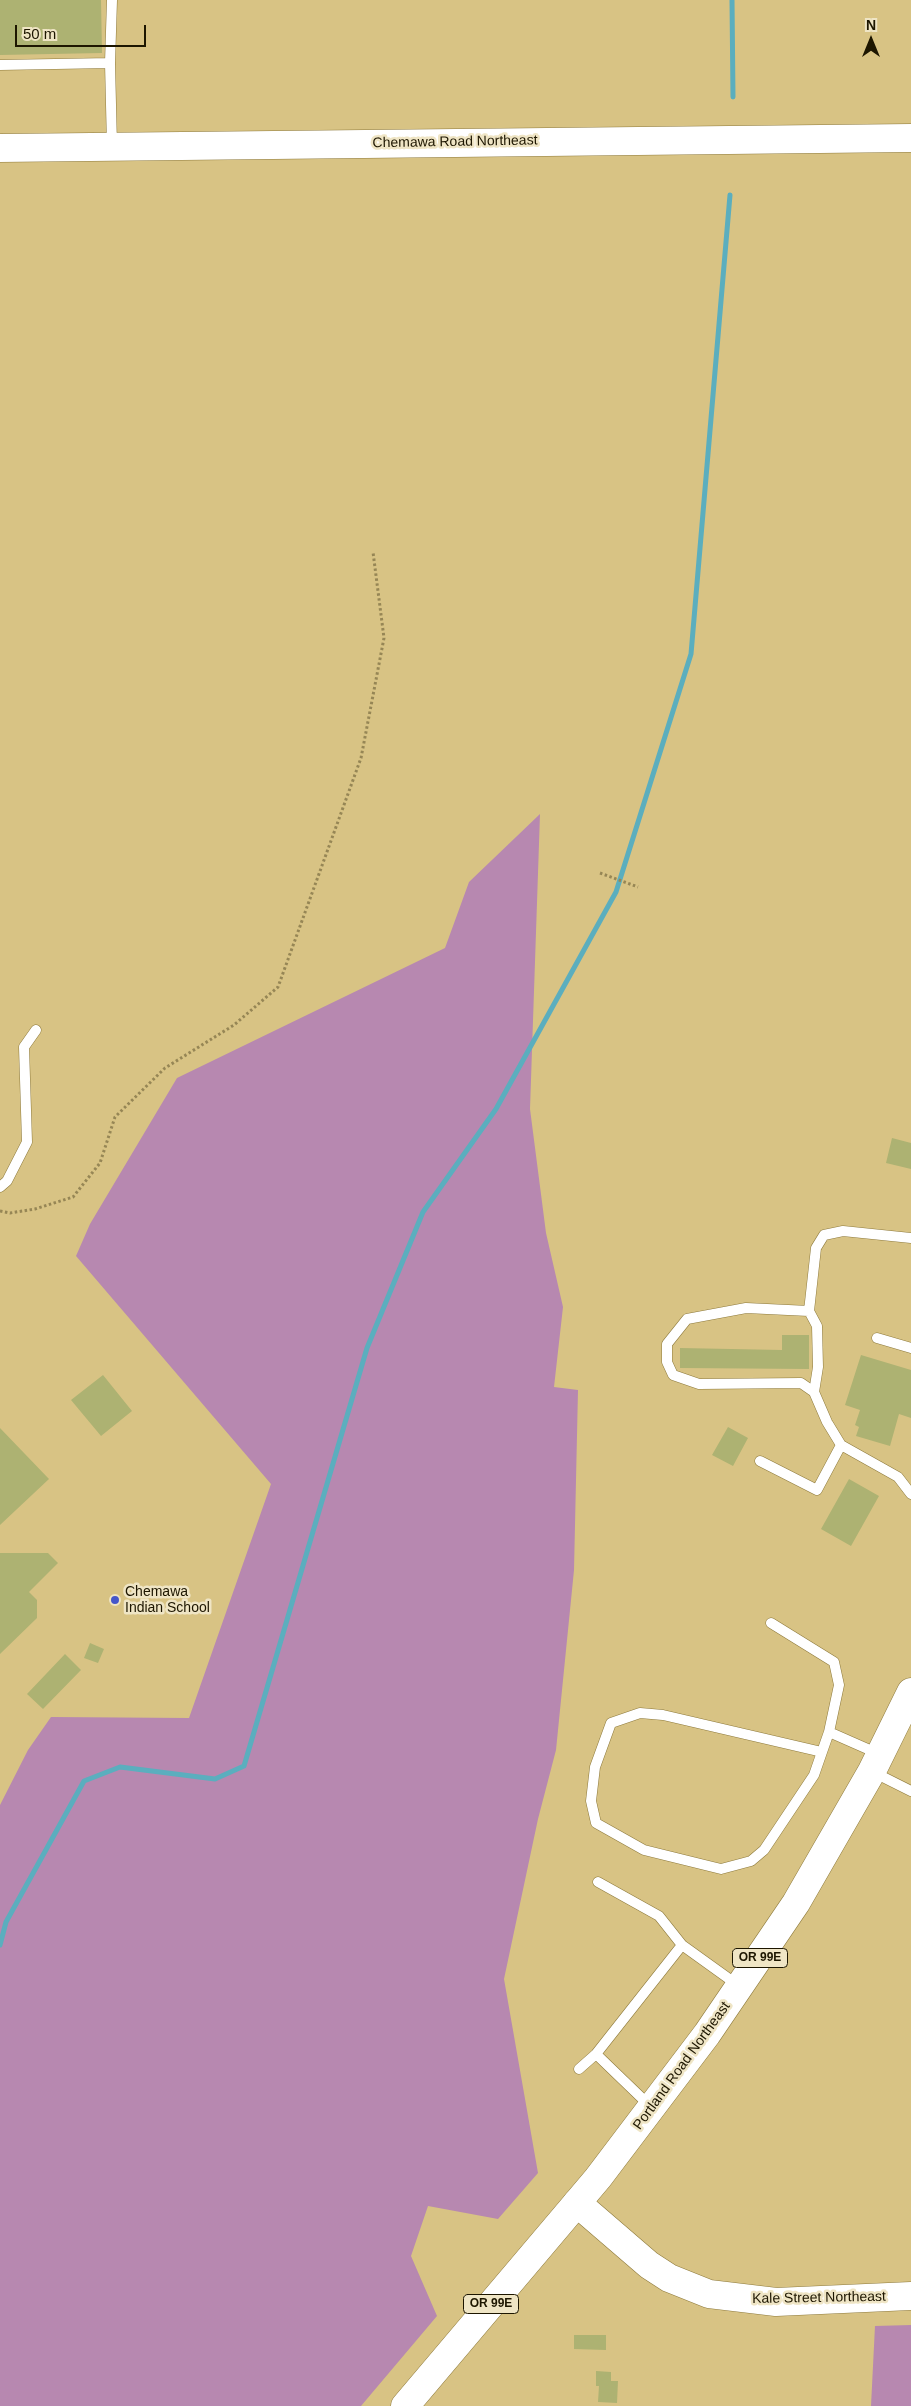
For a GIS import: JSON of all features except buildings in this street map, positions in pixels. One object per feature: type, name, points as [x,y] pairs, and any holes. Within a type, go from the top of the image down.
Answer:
[{"type":"main road","name":"Chemawa Road Northeast","points":[[0,148],[911,138]]},
{"type":"main road","name":"Portland Road Northeast","points":[[405,2406],[577,2203],[652,2108],[740,1987],[796,1903],[876,1763],[911,1692]]},
{"type":"main road","name":"Kale Street Northeast","points":[[577,2203],[649,2265],[669,2278],[709,2294],[776,2302],[911,2296]]},
{"type":"lane","points":[[112,0],[110,63],[112,146]]},
{"type":"lane","points":[[0,65],[110,63]]},
{"type":"lane","points":[[0,1187],[8,1181],[27,1142],[24,1047],[36,1030]]},
{"type":"lane","points":[[814,1392],[818,1367],[817,1326],[809,1311],[816,1248],[824,1235],[843,1231],[911,1238]]},
{"type":"lane","points":[[809,1311],[746,1308],[687,1319],[667,1344],[667,1362],[673,1375],[699,1384],[801,1383],[814,1392],[827,1422],[841,1445],[898,1477],[911,1494]]},
{"type":"lane","points":[[877,1338],[911,1348]]},
{"type":"lane","points":[[760,1461],[817,1490],[841,1445]]},
{"type":"lane","points":[[772,1623],[834,1662],[839,1685],[829,1732],[814,1776],[764,1850],[751,1861],[720,1869],[644,1850],[596,1823],[591,1801],[595,1767],[612,1723],[640,1713],[663,1715],[822,1752]]},
{"type":"lane","points":[[829,1732],[876,1763],[911,1791]]},
{"type":"lane","points":[[598,1882],[659,1916],[682,1945],[740,1987]]},
{"type":"lane","points":[[579,2069],[596,2054],[682,1945]]},
{"type":"lane","points":[[596,2054],[652,2108]]},
{"type":"path","points":[[0,1210],[10,1213],[35,1209],[73,1197],[100,1162],[115,1117],[165,1068],[234,1025],[278,987],[361,758],[384,638],[373,552]]},
{"type":"path","points":[[600,873],[638,887]]},
{"type":"shaded area","points":[[540,814],[530,1109],[546,1233],[563,1307],[554,1387],[578,1390],[574,1570],[556,1750],[538,1819],[504,1979],[538,2173],[498,2219],[428,2206],[411,2256],[437,2316],[361,2406],[0,2406],[0,1805],[28,1750],[51,1717],[189,1718],[271,1484],[76,1256],[90,1224],[177,1078],[445,948],[469,882]]},
{"type":"shaded area","points":[[911,2325],[911,2406],[871,2406],[875,2326]]},
{"type":"waterway","points":[[732,0],[733,97]]},
{"type":"waterway","points":[[0,1945],[6,1922],[84,1781],[120,1767],[215,1779],[244,1766],[367,1348],[423,1212],[496,1109],[616,892],[691,654],[730,195]]},
{"type":"place","name":"Chemawa Indian School","points":[[115,1600]]}]
